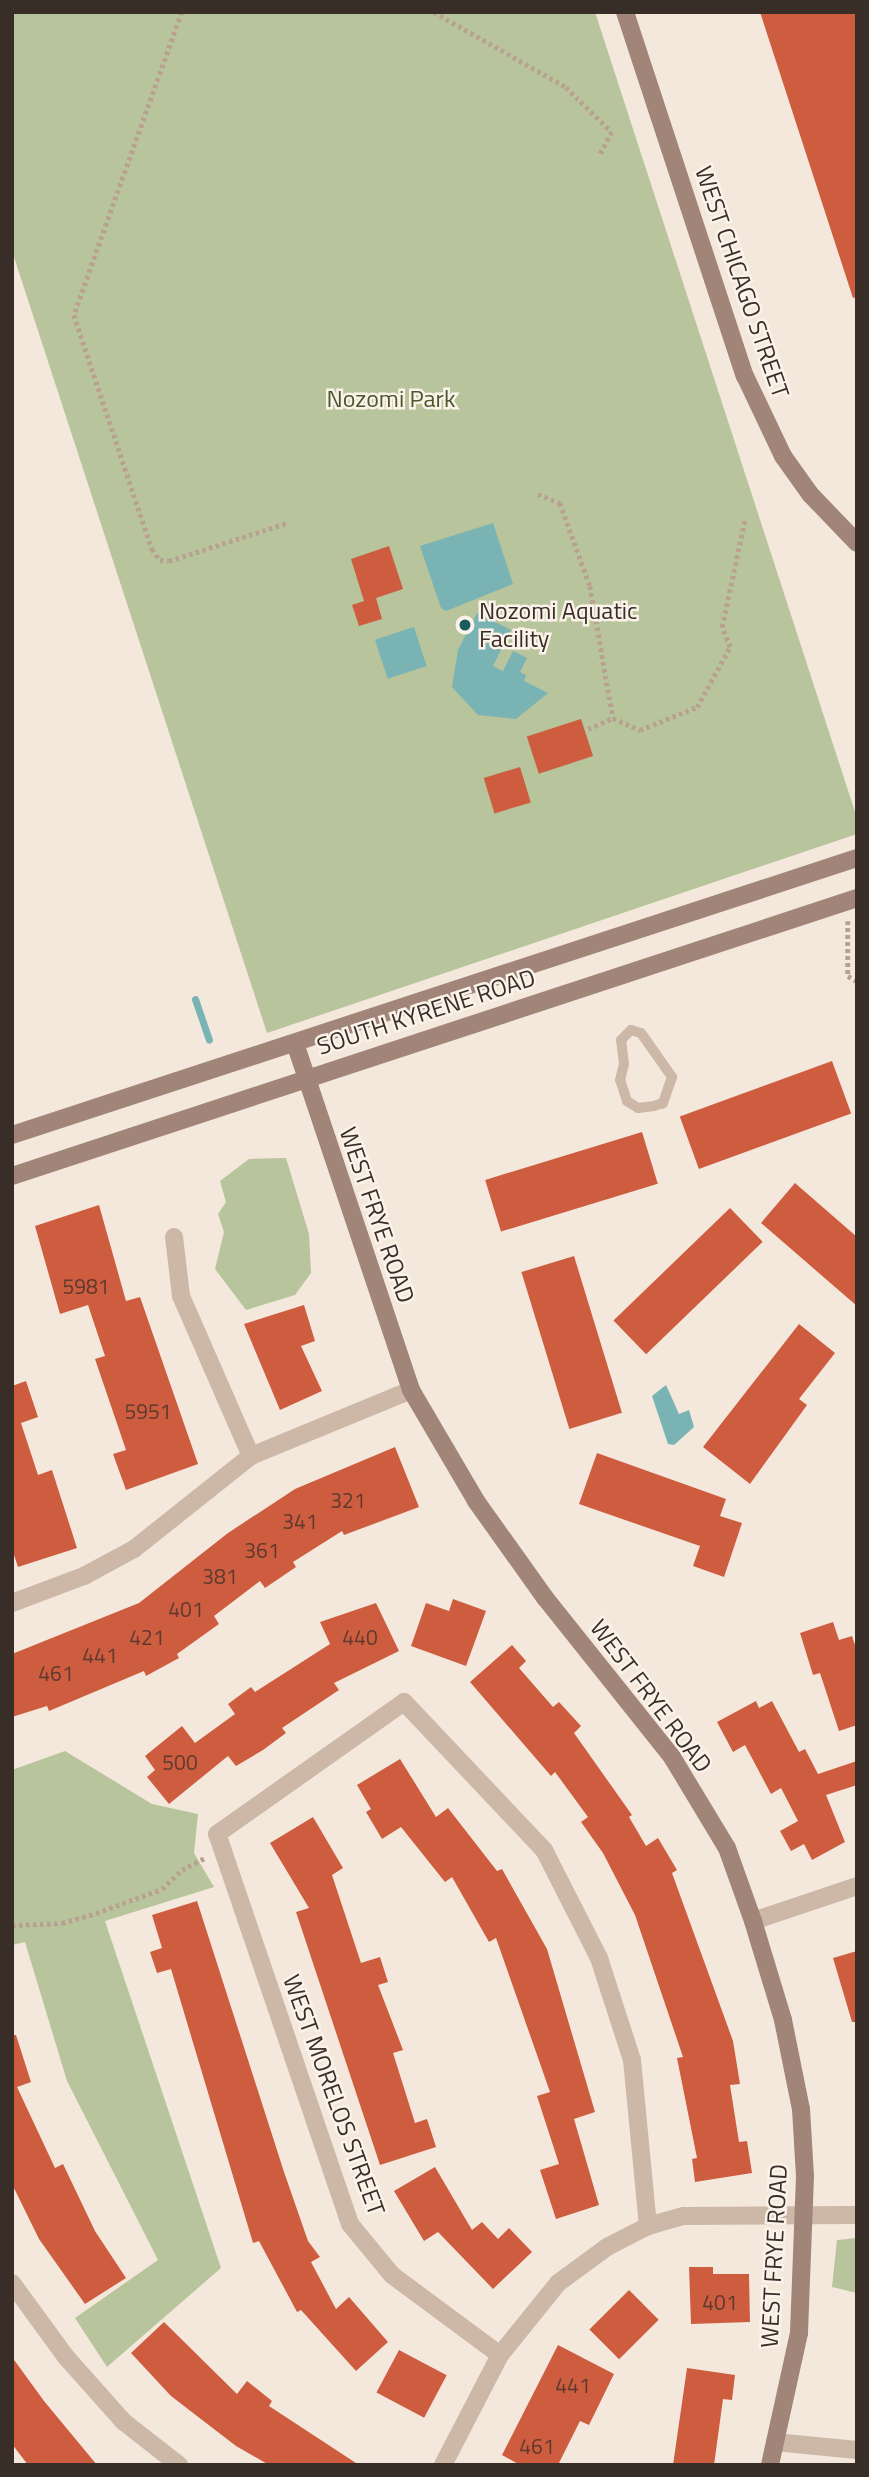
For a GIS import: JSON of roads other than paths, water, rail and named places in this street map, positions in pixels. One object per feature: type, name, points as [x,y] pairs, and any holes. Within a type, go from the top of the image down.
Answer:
[{"type":"street","name":"WEST CHICAGO STREET","points":[[625,12],[750,387],[783,456],[810,494],[857,543]]},
{"type":"street","name":"SOUTH KYRENE ROAD","points":[[12,1135],[857,858]]},
{"type":"street","name":"SOUTH KYRENE ROAD","points":[[12,1176],[305,1077],[850,901]]},
{"type":"street","name":"WEST FRYE ROAD","points":[[295,1043],[411,1390],[476,1501],[545,1599],[672,1757],[727,1848],[753,1921],[783,2020],[801,2109],[804,2215],[799,2333],[770,2465]]},
{"type":"street","points":[[174,1237],[181,1296],[251,1456]]},
{"type":"street","points":[[12,1603],[84,1576],[134,1549],[251,1456],[411,1390]]},
{"type":"street","name":"WEST MORELOS STREET","points":[[500,2356],[392,2275],[350,2224],[220,1841],[404,1702],[544,1850],[599,1958],[632,2060],[648,2226]]},
{"type":"street","points":[[753,1921],[857,1886]]},
{"type":"street","points":[[443,2465],[500,2356],[558,2283],[607,2247],[648,2226],[684,2216],[857,2215]]},
{"type":"street","points":[[12,2283],[66,2357],[124,2422],[179,2465]]},
{"type":"street","points":[[775,2442],[857,2450]]},
{"type":"lane","points":[[631,1030],[641,1033],[672,1077],[663,1103],[654,1107],[638,1108],[627,1101],[620,1080],[624,1064],[621,1041],[631,1030]]},
{"type":"water","points":[[493,523],[513,584],[446,611],[441,608],[420,546]]},
{"type":"water","points":[[477,613],[511,630],[493,666],[503,671],[513,651],[527,658],[520,672],[526,675],[524,681],[548,693],[516,719],[478,715],[452,687],[458,650]]},
{"type":"water","points":[[414,627],[427,666],[388,679],[375,640]]},
{"type":"water","points":[[666,1385],[679,1414],[689,1410],[694,1427],[674,1445],[668,1444],[652,1396]]},
{"type":"waterway","points":[[195,999],[209,1040]]},
{"type":"place","name":"Nozomi Aquatic Facility","points":[[465,625]]},
{"type":"park label","name":"Nozomi Park","points":[[391,399]]}]
